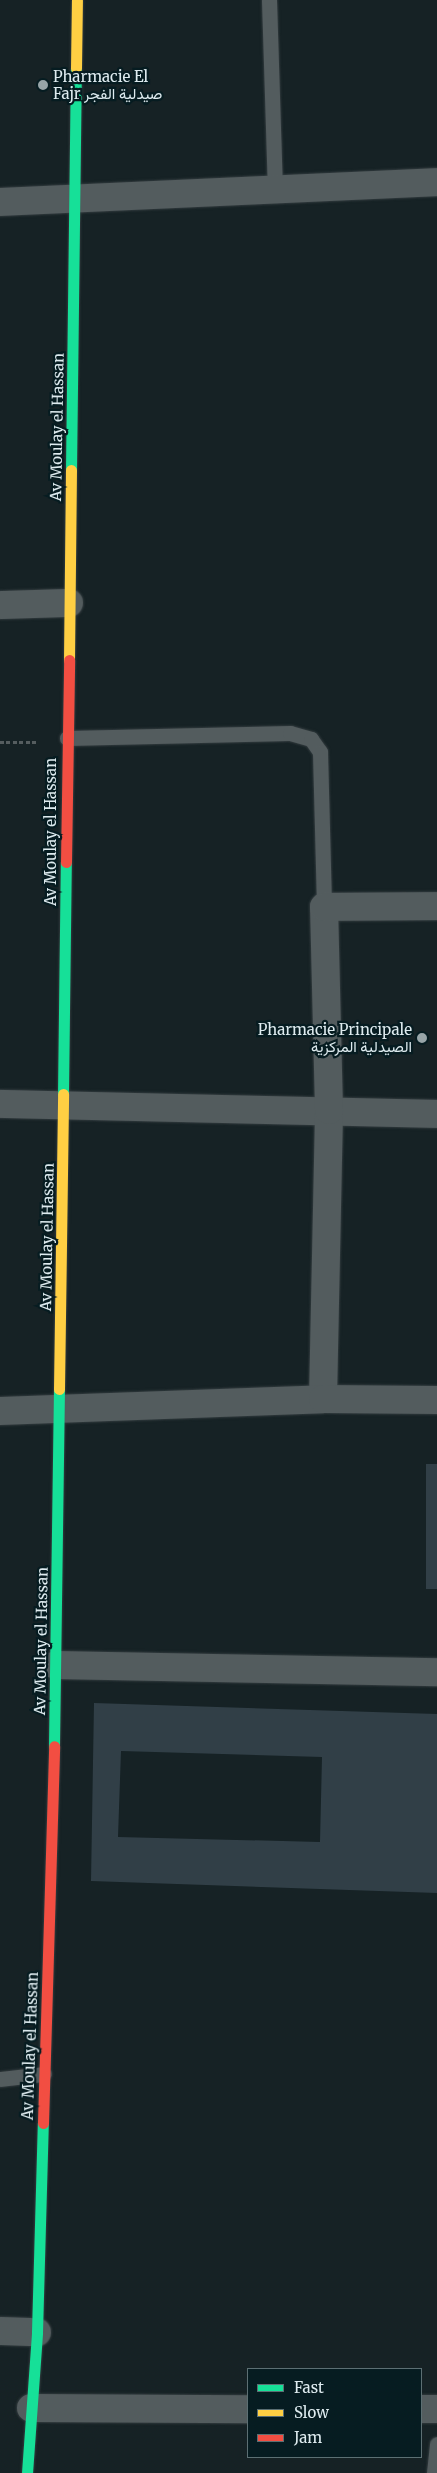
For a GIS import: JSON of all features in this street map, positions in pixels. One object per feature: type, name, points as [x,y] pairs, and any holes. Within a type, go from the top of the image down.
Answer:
[{"type":"street","name":"Av Moulay el Hassan","points":[[27,2473],[37,2332],[56,1665],[78,0]]},
{"type":"street","points":[[0,202],[76,201],[275,189],[437,182]]},
{"type":"street","points":[[0,605],[69,603]]},
{"type":"street","points":[[323,1399],[329,1110],[324,907],[437,906]]},
{"type":"street","points":[[0,1104],[64,1103],[437,1114]]},
{"type":"street","points":[[0,1411],[323,1399],[437,1400]]},
{"type":"street","points":[[56,1665],[437,1672]]},
{"type":"street","points":[[0,2331],[37,2332]]},
{"type":"street","points":[[31,2408],[247,2409]]},
{"type":"street","points":[[422,2409],[437,2409]]},
{"type":"lane","points":[[269,0],[275,189]]},
{"type":"lane","points":[[67,738],[290,733],[311,739],[320,752],[324,907]]},
{"type":"lane","points":[[0,2079],[44,2074]]},
{"type":"lane","points":[[434,2473],[437,2444]]},
{"type":"building","points":[[426,1464],[437,1464],[437,1589],[426,1589]]},
{"type":"building","points":[[94,1703],[437,1714],[437,1893],[91,1881]],"holes":[[[121,1751],[322,1757],[320,1842],[118,1837]]]},
{"type":"traffic: fast","points":[[71,470],[76,68]]},
{"type":"traffic: fast","points":[[63,1094],[66,862]]},
{"type":"traffic: fast","points":[[54,1746],[59,1389]]},
{"type":"traffic: fast","points":[[27,2473],[37,2332],[43,2123]]},
{"type":"traffic: slow","points":[[76,68],[77,0]]},
{"type":"traffic: slow","points":[[69,660],[71,470]]},
{"type":"traffic: slow","points":[[59,1389],[63,1094]]},
{"type":"traffic: jam","points":[[66,862],[69,660]]},
{"type":"traffic: jam","points":[[43,2123],[54,1746]]},
{"type":"place","name":"Pharmacie El Fajr صيدلية الفجر","points":[[43,85]]},
{"type":"place","name":"Pharmacie Principale الصيدلية المركزية","points":[[422,1038]]}]
